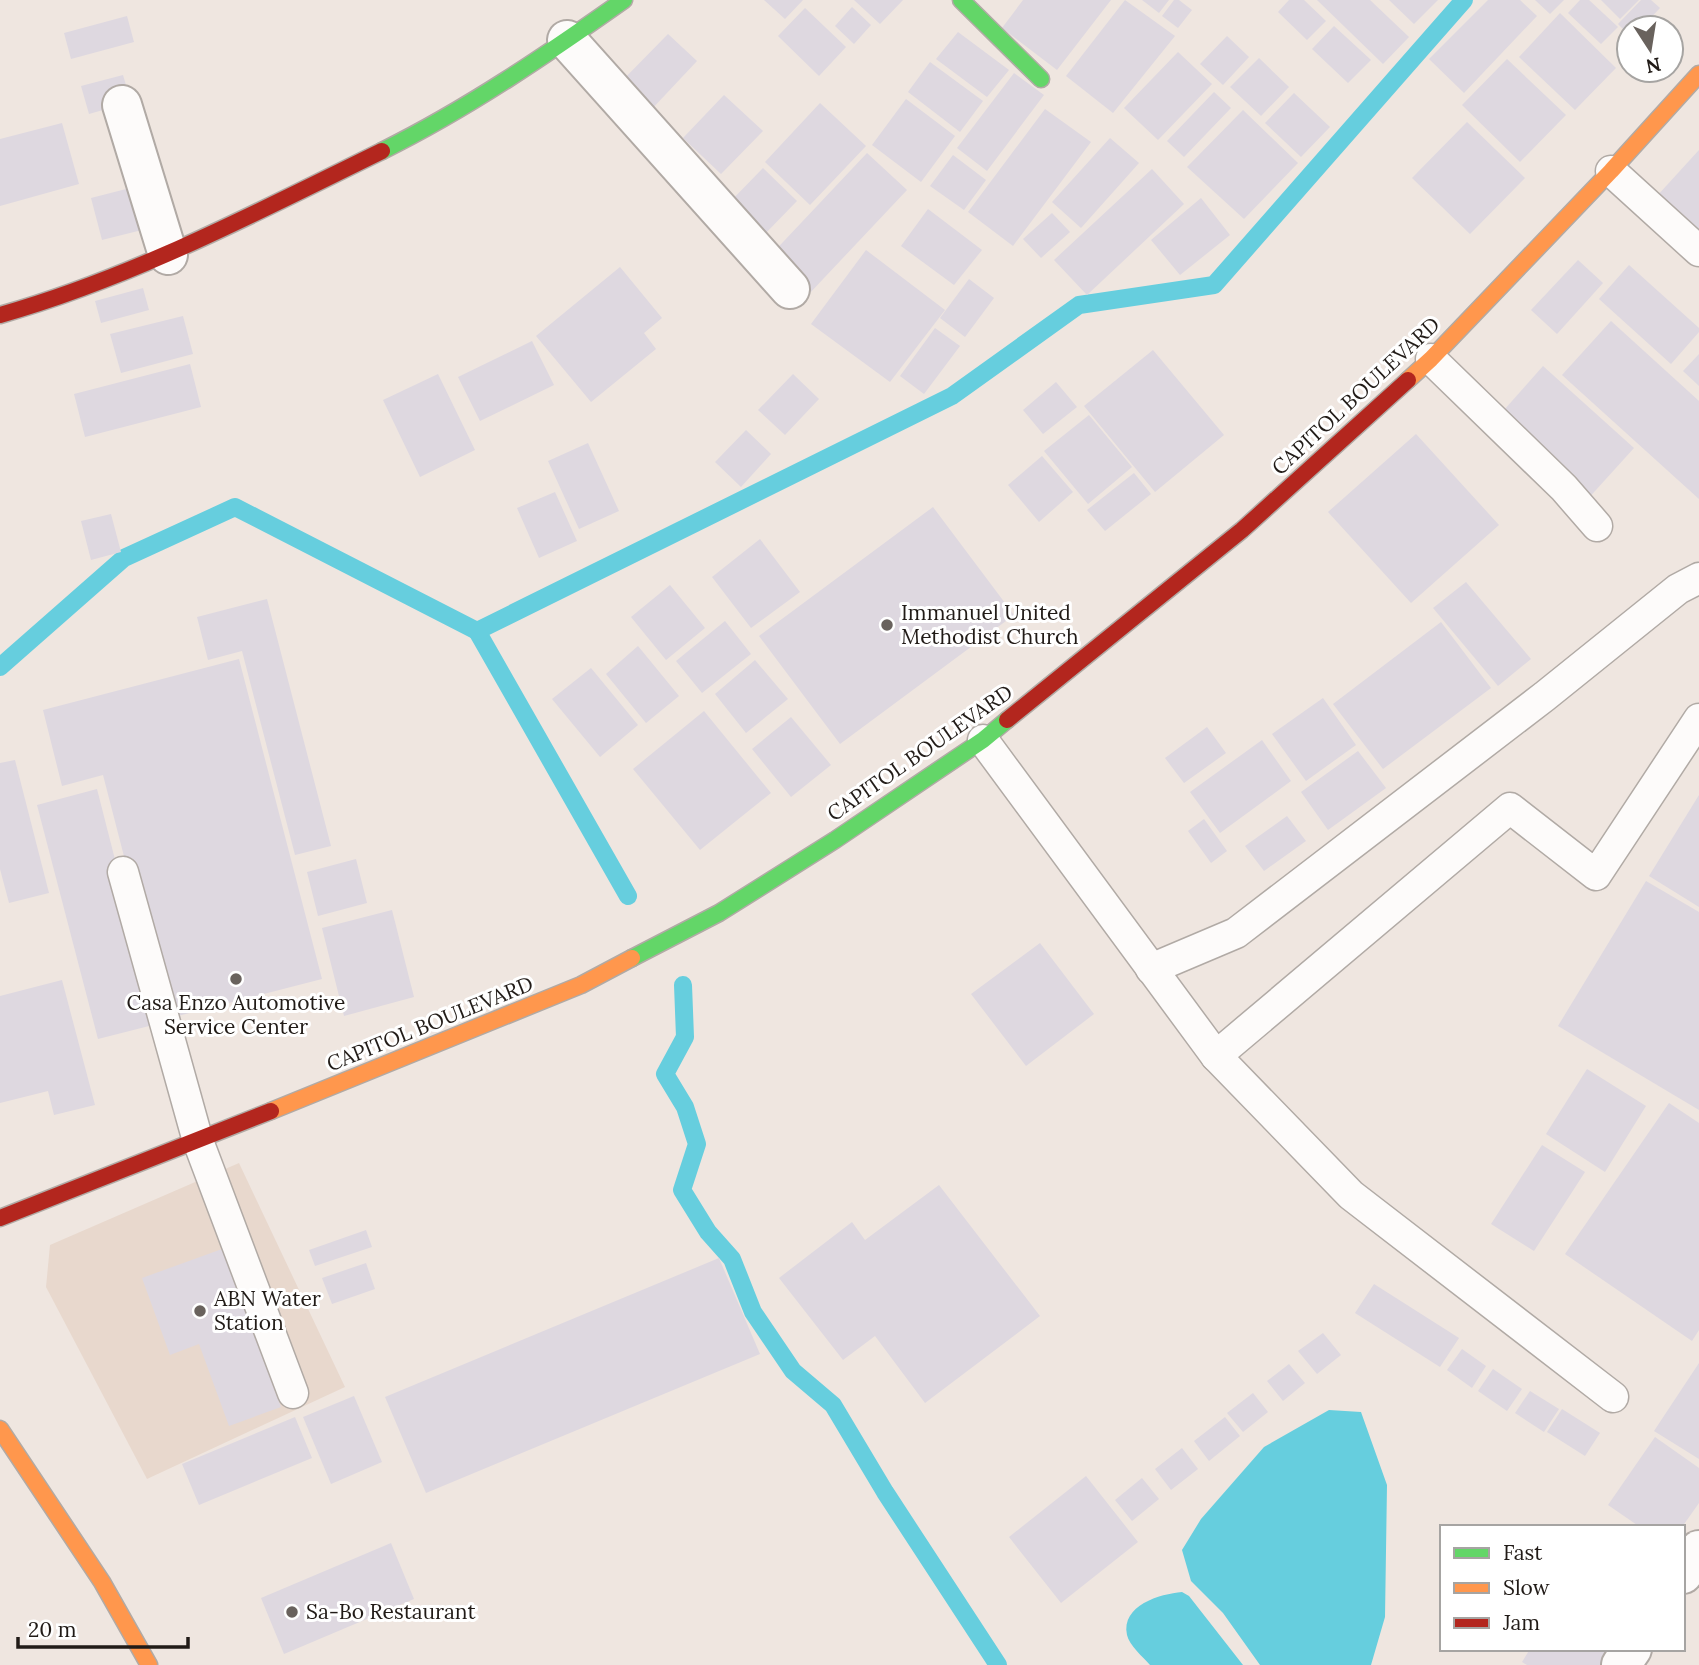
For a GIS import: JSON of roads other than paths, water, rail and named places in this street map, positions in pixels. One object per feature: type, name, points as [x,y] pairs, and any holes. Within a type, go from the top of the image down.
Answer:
[{"type":"main road","points":[[0,315],[42,303],[168,255],[436,124],[624,0]]},
{"type":"main road","points":[[961,0],[1041,79]]},
{"type":"main road","name":"CAPITOL BOULEVARD","points":[[0,1218],[198,1141],[581,985],[719,913],[983,740],[1242,530],[1432,359],[1699,74]]},
{"type":"main road","points":[[0,1429],[102,1582],[149,1665]]},
{"type":"street","points":[[567,40],[790,289]]},
{"type":"street","points":[[122,105],[168,255]]},
{"type":"street","points":[[1685,1571],[1699,1550]]},
{"type":"lane","points":[[1611,171],[1699,251]]},
{"type":"lane","points":[[1432,359],[1564,488],[1597,526]]},
{"type":"lane","points":[[1151,969],[1236,933],[1545,696],[1678,589],[1699,579]]},
{"type":"lane","points":[[1216,1056],[1510,808],[1596,875],[1699,719]]},
{"type":"lane","points":[[983,740],[1216,1056],[1351,1195],[1613,1397]]},
{"type":"lane","points":[[123,872],[198,1141],[293,1393]]},
{"type":"water","points":[[1329,1410],[1361,1412],[1387,1485],[1385,1617],[1371,1665],[1260,1665],[1223,1613],[1191,1581],[1182,1550],[1201,1519],[1264,1447]]},
{"type":"water","points":[[1182,1592],[1189,1596],[1243,1665],[1150,1665],[1130,1643],[1127,1625],[1136,1609],[1163,1595]]},
{"type":"waterway","points":[[0,667],[124,558],[235,507],[477,631],[952,396],[1079,305],[1214,285],[1464,0]]},
{"type":"waterway","points":[[477,631],[628,896]]},
{"type":"waterway","points":[[683,985],[685,1037],[665,1074],[685,1107],[697,1144],[682,1190],[708,1232],[732,1259],[753,1312],[793,1371],[833,1405],[885,1492],[998,1665]]},
{"type":"place","name":"Immanuel United Methodist Church","points":[[887,625]]},
{"type":"place","name":"Casa Enzo Automotive Service Center","points":[[236,979]]},
{"type":"place","name":"ABN Water Station","points":[[200,1311]]},
{"type":"place","name":"Sa-Bo Restaurant","points":[[292,1612]]}]
